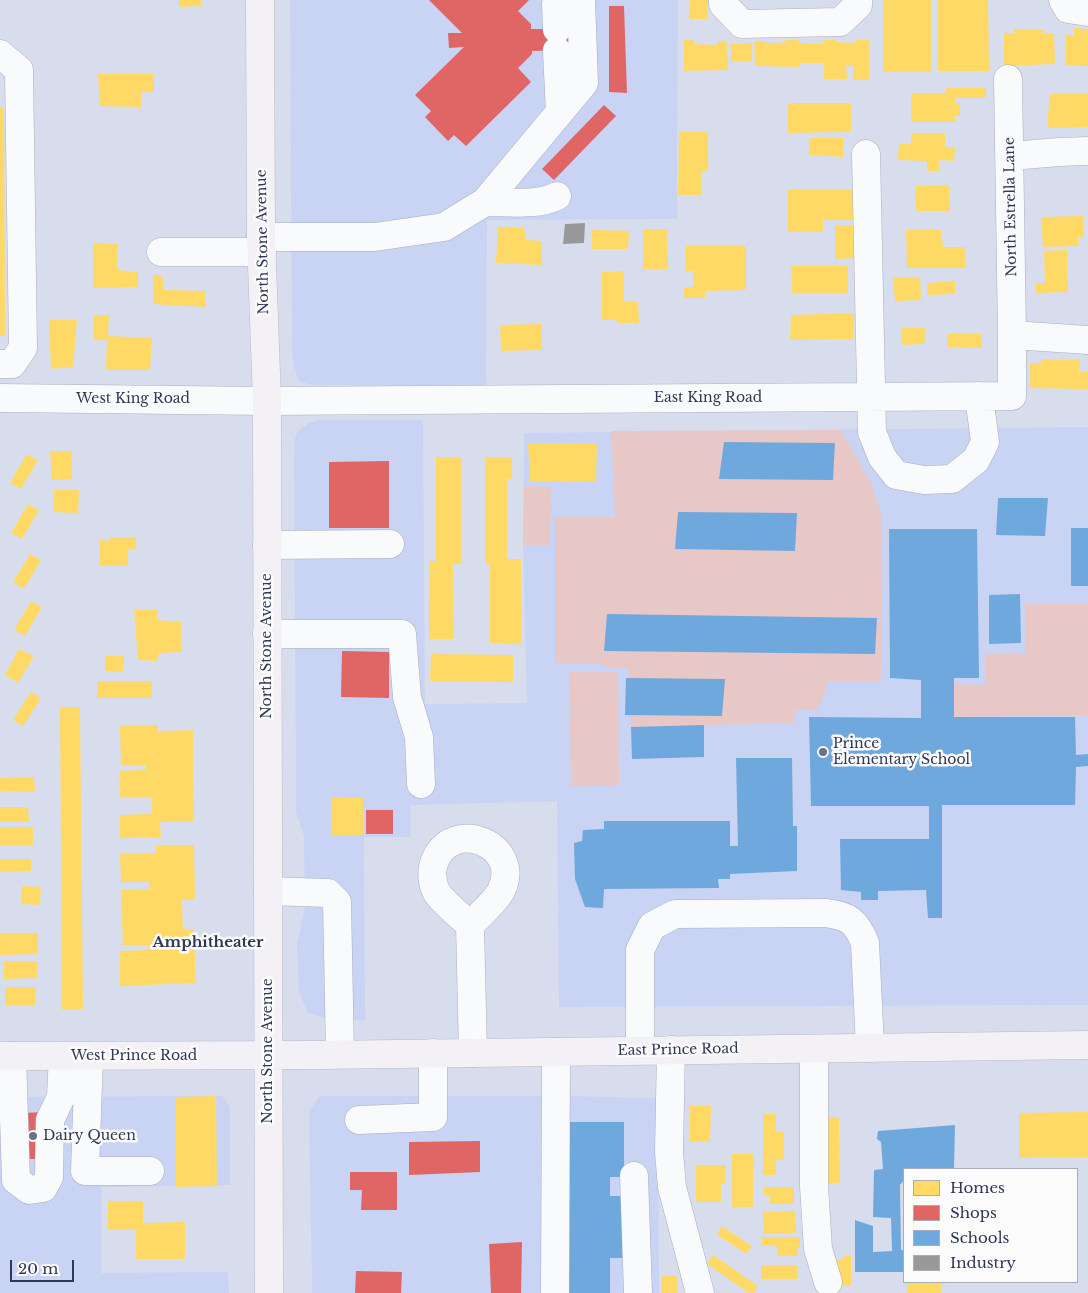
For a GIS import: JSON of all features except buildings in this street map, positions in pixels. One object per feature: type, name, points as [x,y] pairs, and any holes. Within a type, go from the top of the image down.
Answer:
[{"type":"main road","name":"North Stone Avenue","points":[[260,0],[262,245],[267,401],[270,1293]]},
{"type":"main road","name":"East Prince Road","points":[[268,1055],[1088,1045]]},
{"type":"main road","name":"West Prince Road","points":[[6,1056],[268,1055]]},
{"type":"street","points":[[558,0],[556,4],[560,112]]},
{"type":"street","points":[[160,252],[343,237],[400,235],[444,227],[485,202],[584,83],[581,0]]},
{"type":"street","points":[[723,0],[723,4],[742,24],[840,22],[858,5],[858,0]]},
{"type":"street","points":[[1063,0],[1068,9],[1088,12]]},
{"type":"street","points":[[0,54],[19,70],[23,348],[12,364],[0,364]]},
{"type":"street","name":"North Estrella Lane","points":[[1008,79],[1011,156],[1012,335]]},
{"type":"street","points":[[1011,156],[1088,151]]},
{"type":"street","points":[[866,154],[872,432],[882,457],[896,475],[924,480],[952,479],[976,460],[985,442],[979,396]]},
{"type":"street","points":[[485,202],[539,201],[549,200],[557,196]]},
{"type":"street","points":[[1012,335],[1088,340]]},
{"type":"street","name":"East King Road","points":[[267,401],[1012,396],[1012,335]]},
{"type":"street","name":"West King Road","points":[[0,398],[267,401]]},
{"type":"street","points":[[267,545],[390,544]]},
{"type":"street","points":[[267,634],[402,634],[407,697],[419,737],[421,784]]},
{"type":"street","points":[[268,892],[328,892],[337,902],[340,1054]]},
{"type":"street","points":[[640,1050],[640,950],[652,926],[675,914],[826,913],[839,914],[848,918],[859,928],[865,943],[870,1048]]},
{"type":"street","points":[[470,925],[473,1053]]},
{"type":"street","points":[[814,1049],[814,1186],[818,1249],[828,1282]]},
{"type":"street","points":[[671,1050],[669,1152],[672,1187],[700,1293]]},
{"type":"street","points":[[556,1052],[556,1293]]},
{"type":"street","points":[[360,1120],[433,1117],[433,1053]]},
{"type":"street","points":[[6,1056],[16,1180],[29,1190],[43,1188],[48,1177],[50,1120],[61,1097],[76,1056]]},
{"type":"street","points":[[76,1056],[85,1171],[150,1171]]},
{"type":"street","points":[[634,1176],[638,1293]]},
{"type":"shaded area","points":[[290,0],[678,0],[677,219],[487,220],[486,386],[311,385],[299,381],[294,367],[292,351]]},
{"type":"shaded area","name":"Prince Elementary School","points":[[319,420],[423,420],[425,704],[527,703],[523,545],[524,433],[1088,427],[1088,1005],[559,1007],[557,801],[411,805],[411,837],[364,837],[365,1020],[329,1019],[308,1013],[299,992],[297,944],[305,907],[304,836],[296,812],[294,441],[298,431],[309,423]]},
{"type":"shaded area","points":[[841,430],[871,483],[882,518],[881,681],[826,681],[826,690],[817,710],[796,709],[794,723],[631,727],[628,667],[605,667],[604,663],[555,663],[555,518],[615,518],[611,431]]},
{"type":"shaded area","points":[[524,486],[551,487],[550,545],[523,545]]},
{"type":"shaded area","points":[[1025,604],[1088,604],[1088,715],[954,717],[954,684],[986,685],[986,654],[1025,653]]},
{"type":"shaded area","points":[[569,672],[618,672],[619,785],[571,786]]},
{"type":"shaded area","points":[[222,1096],[230,1107],[230,1185],[101,1187],[101,1273],[228,1272],[229,1293],[0,1293],[0,1097]]},
{"type":"shaded area","points":[[320,1096],[658,1098],[659,1293],[312,1293],[309,1111]]},
{"type":"place","name":"Prince Elementary School","points":[[823,752]]},
{"type":"place","name":"Dairy Queen","points":[[33,1136]]},
{"type":"district","name":"Amphitheater","points":[[208,943]]}]
